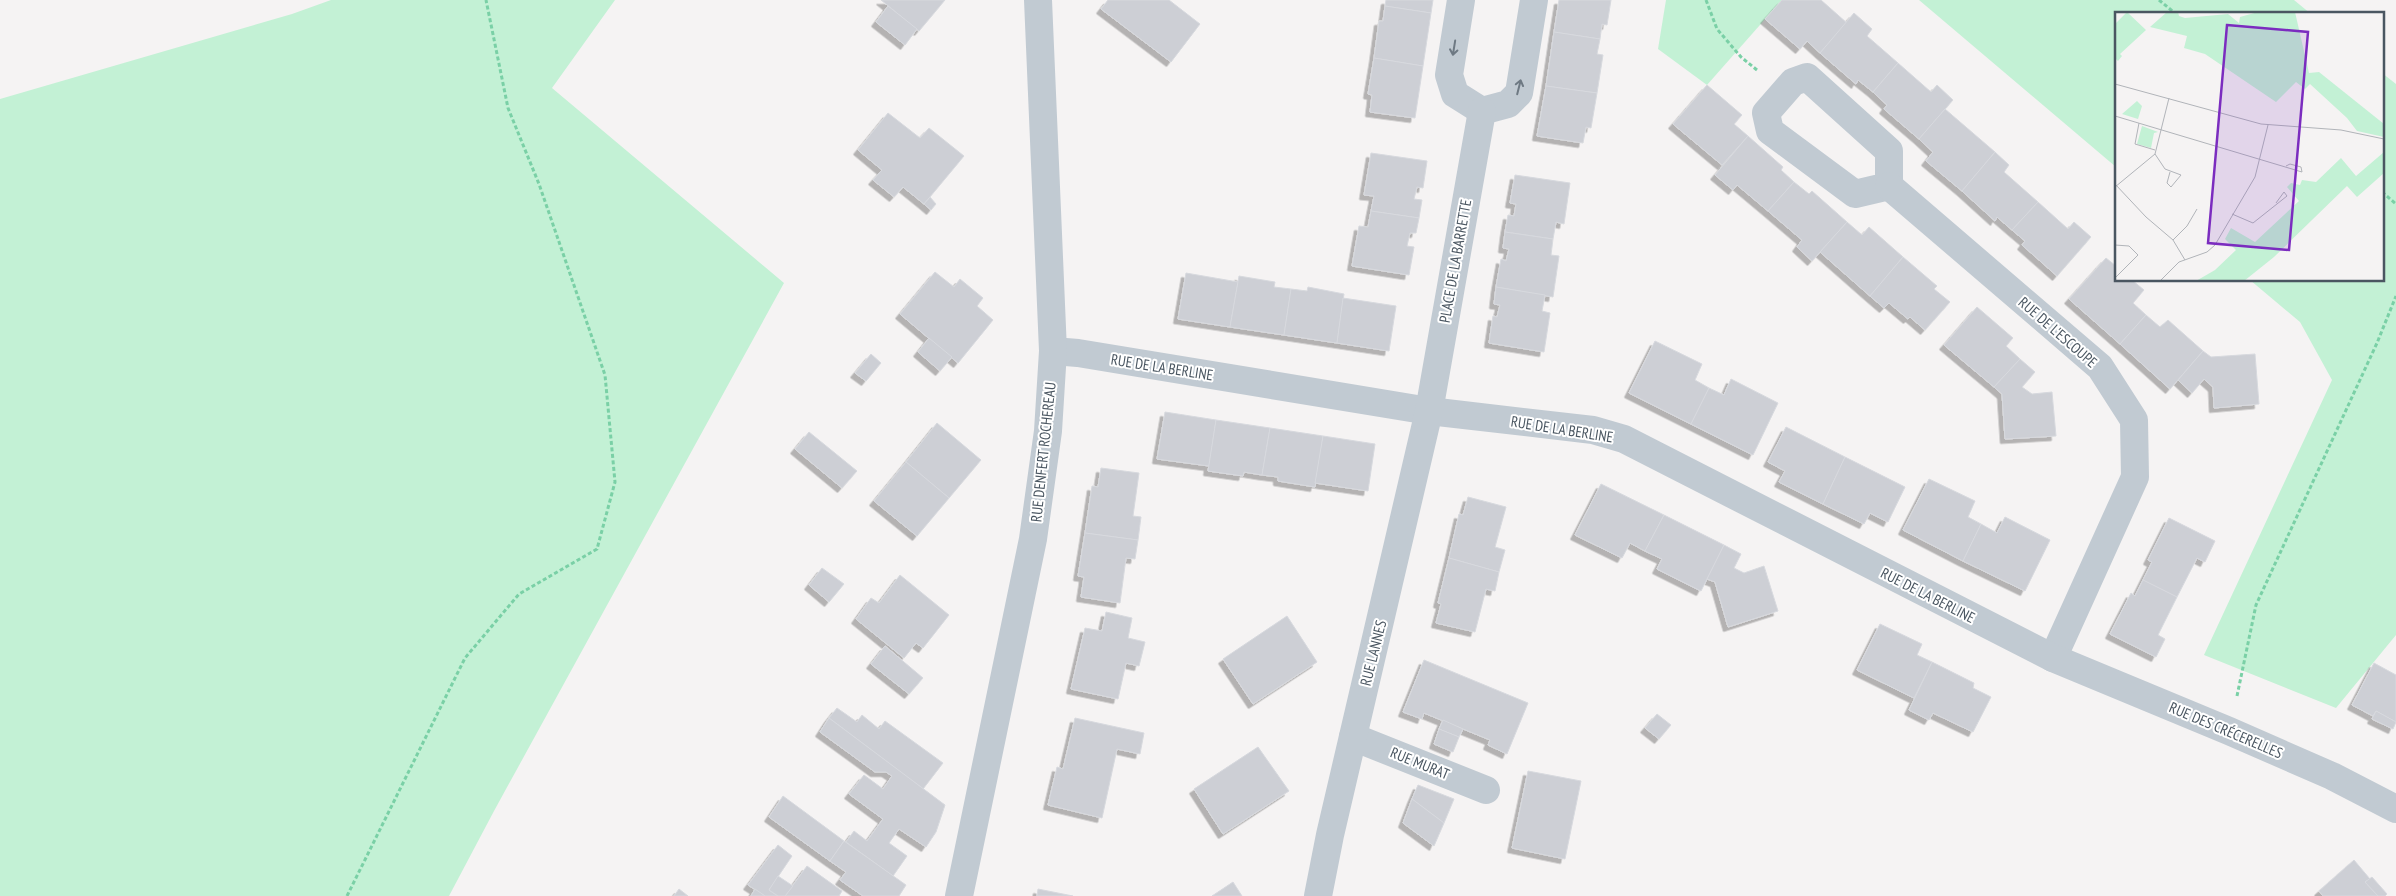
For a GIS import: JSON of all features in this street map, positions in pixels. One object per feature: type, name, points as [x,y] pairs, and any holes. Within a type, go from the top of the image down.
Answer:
[{"type":"street","name":"RUE DENFERT ROCHEREAU","points":[[958,896],[1033,538],[1048,432],[1053,351],[1038,0]]},
{"type":"street","points":[[1461,0],[1449,75],[1455,94],[1482,111],[1508,104],[1519,93],[1534,0]]},
{"type":"street","points":[[1807,77],[1890,151],[1889,186],[1854,194],[1770,131],[1766,113],[1794,82],[1807,77]]},
{"type":"street","name":"PLACE DE LA BARRETTE","points":[[1429,411],[1482,111]]},
{"type":"street","name":"RUE DE L'ESCOUPE","points":[[1889,186],[2100,367],[2134,420],[2136,477],[2053,658]]},
{"type":"street","name":"RUE DE LA BERLINE","points":[[1053,351],[1078,353],[1429,411],[1593,430],[1624,439],[2053,658]]},
{"type":"street","name":"RUE LANNES","points":[[1318,896],[1429,411]]},
{"type":"street","name":"RUE DES CRÉCERELLES","points":[[2053,658],[2332,776],[2396,808]]},
{"type":"street","name":"RUE MURAT","points":[[1353,737],[1486,790]]},
{"type":"path","points":[[347,896],[464,658],[519,594],[598,548],[615,482],[605,375],[539,184],[508,108],[486,0]]},
{"type":"path","points":[[1706,0],[1717,29],[1741,57],[1784,93]]},
{"type":"path","points":[[2159,0],[2174,12]]},
{"type":"path","points":[[2384,194],[2396,204]]},
{"type":"path","points":[[2229,731],[2256,605],[2377,343],[2396,296]]},
{"type":"green space","points":[[331,0],[615,0],[552,88],[784,283],[449,896],[0,896],[0,99],[292,14]]},
{"type":"green space","points":[[1666,0],[1782,0],[1707,85],[1658,49]]},
{"type":"green space","points":[[1919,0],[2294,0],[2309,12],[2115,12],[2115,166]]},
{"type":"green space","points":[[2384,75],[2396,84],[2396,635],[2336,708],[2204,655],[2332,380],[2300,322],[2251,281],[2384,281]]},
{"type":"building","points":[[881,0],[945,0],[919,31]]},
{"type":"building","points":[[1108,0],[1169,0],[1200,24],[1171,62],[1101,9]]},
{"type":"building","points":[[1386,0],[1433,0],[1431,13],[1385,6]]},
{"type":"building","points":[[1559,0],[1611,0],[1607,25],[1602,24],[1600,39],[1554,32]]},
{"type":"building","points":[[1782,0],[1821,0],[1847,23],[1820,53],[1807,41],[1800,49],[1765,19]]},
{"type":"building","points":[[888,6],[917,29],[905,45],[876,22]]},
{"type":"building","points":[[1385,6],[1431,13],[1423,66],[1374,58],[1379,21],[1383,21]]},
{"type":"building","points":[[1854,13],[1872,29],[1867,36],[1898,63],[1873,92],[1858,80],[1856,84],[1820,53]]},
{"type":"building","points":[[1554,32],[1600,39],[1597,54],[1603,55],[1597,93],[1546,86]]},
{"type":"building","points":[[1374,58],[1423,66],[1415,118],[1370,112],[1372,95],[1368,94]]},
{"type":"building","points":[[1898,63],[1931,92],[1937,85],[1953,100],[1919,139],[1884,109],[1887,105],[1873,92]]},
{"type":"building","points":[[1707,85],[1742,115],[1734,124],[1748,136],[1722,165],[1673,124]]},
{"type":"building","points":[[1546,86],[1597,93],[1591,128],[1586,127],[1583,143],[1537,136]]},
{"type":"building","points":[[1945,109],[1995,152],[1962,191],[1926,161],[1933,152],[1919,139]]},
{"type":"building","points":[[888,113],[920,138],[929,128],[964,156],[924,204],[903,187],[894,197],[873,180],[882,170],[858,150]]},
{"type":"building","points":[[1748,136],[1783,167],[1781,170],[1794,182],[1768,211],[1737,185],[1733,190],[1715,175]]},
{"type":"building","points":[[1995,152],[2009,165],[2004,172],[2038,202],[2012,230],[1997,217],[1995,221],[1962,191]]},
{"type":"building","points":[[1371,153],[1427,161],[1423,188],[1417,187],[1414,199],[1422,200],[1419,218],[1371,211],[1374,196],[1364,195]]},
{"type":"building","points":[[1515,175],[1570,183],[1564,224],[1556,222],[1553,239],[1505,232],[1508,215],[1514,216],[1516,204],[1510,203]]},
{"type":"building","points":[[1794,182],[1809,194],[1812,191],[1847,222],[1812,261],[1797,247],[1802,240],[1768,211]]},
{"type":"building","points":[[930,197],[936,204],[931,210],[924,204]]},
{"type":"building","points":[[2038,202],[2068,229],[2074,222],[2091,237],[2057,276],[2022,245],[2025,241],[2012,230]]},
{"type":"building","points":[[1371,211],[1419,218],[1416,233],[1410,233],[1407,246],[1414,247],[1409,275],[1352,266],[1359,226],[1368,227]]},
{"type":"building","points":[[1847,222],[1862,235],[1869,227],[1903,257],[1870,296],[1820,252]]},
{"type":"building","points":[[1505,232],[1553,239],[1551,255],[1559,256],[1553,297],[1496,287],[1501,259],[1506,261],[1509,249],[1503,248]]},
{"type":"building","points":[[1903,257],[1937,286],[1934,289],[1950,302],[1925,330],[1889,303],[1884,308],[1870,296]]},
{"type":"building","points":[[2106,258],[2115,265],[2115,281],[2133,281],[2144,290],[2133,303],[2146,315],[2120,344],[2069,299]]},
{"type":"building","points":[[935,272],[954,287],[960,279],[983,298],[977,306],[993,320],[958,363],[900,314]]},
{"type":"building","points":[[1186,273],[1238,282],[1230,327],[1178,319]]},
{"type":"building","points":[[1239,276],[1275,282],[1274,287],[1291,289],[1284,335],[1230,327]]},
{"type":"building","points":[[1308,287],[1344,294],[1337,343],[1284,335],[1291,289],[1307,291]]},
{"type":"building","points":[[1496,287],[1545,295],[1542,311],[1550,313],[1544,352],[1489,343],[1493,316],[1497,317],[1500,305],[1494,304]]},
{"type":"building","points":[[1343,298],[1396,306],[1389,351],[1337,343]]},
{"type":"building","points":[[1977,307],[2013,338],[2006,346],[2020,359],[1994,387],[1944,345]]},
{"type":"building","points":[[2146,315],[2160,327],[2168,320],[2203,351],[2170,389],[2120,344]]},
{"type":"building","points":[[929,338],[952,357],[940,371],[918,352]]},
{"type":"building","points":[[1655,341],[1702,364],[1695,380],[1709,388],[1691,424],[1629,393]]},
{"type":"building","points":[[2203,351],[2211,357],[2255,354],[2259,404],[2214,408],[2213,387],[2204,379],[2192,393],[2178,380]]},
{"type":"building","points":[[871,354],[881,363],[866,381],[855,373]]},
{"type":"building","points":[[2020,359],[2035,372],[2022,387],[2032,394],[2052,392],[2056,436],[2005,439],[2002,394],[1994,387]]},
{"type":"building","points":[[1731,379],[1778,403],[1753,455],[1691,424],[1709,388],[1724,395]]},
{"type":"building","points":[[1165,412],[1216,420],[1209,466],[1157,459]]},
{"type":"building","points":[[1216,420],[1270,428],[1262,475],[1244,472],[1243,476],[1208,471]]},
{"type":"building","points":[[937,423],[981,460],[949,498],[906,462]]},
{"type":"building","points":[[1786,427],[1845,457],[1823,504],[1779,482],[1785,471],[1768,462]]},
{"type":"building","points":[[1270,428],[1323,436],[1315,487],[1278,481],[1278,477],[1262,475]]},
{"type":"building","points":[[809,432],[857,471],[842,488],[795,449]]},
{"type":"building","points":[[1323,436],[1375,444],[1368,491],[1315,483]]},
{"type":"building","points":[[1845,457],[1905,487],[1888,522],[1870,513],[1864,524],[1823,504]]},
{"type":"building","points":[[906,462],[949,498],[917,536],[874,501]]},
{"type":"building","points":[[1101,468],[1139,473],[1133,516],[1141,517],[1138,540],[1085,533],[1092,486],[1098,487]]},
{"type":"building","points":[[1929,479],[1975,501],[1968,517],[1981,524],[1963,561],[1903,530]]},
{"type":"building","points":[[1601,484],[1664,515],[1645,551],[1630,543],[1622,558],[1575,535]]},
{"type":"building","points":[[1468,497],[1506,507],[1495,547],[1505,550],[1499,572],[1449,558],[1459,514],[1463,515]]},
{"type":"building","points":[[1664,515],[1724,545],[1701,591],[1657,569],[1662,559],[1645,551]]},
{"type":"building","points":[[2005,517],[2050,540],[2025,591],[1963,561],[1981,524],[1997,533]]},
{"type":"building","points":[[2169,518],[2215,541],[2205,562],[2197,558],[2177,597],[2143,580],[2152,562],[2148,560]]},
{"type":"building","points":[[1085,533],[1138,540],[1135,559],[1126,558],[1120,603],[1081,597],[1084,577],[1078,576]]},
{"type":"building","points":[[1724,545],[1741,554],[1734,568],[1744,573],[1764,566],[1778,611],[1728,627],[1715,582],[1707,579]]},
{"type":"building","points":[[1449,558],[1499,572],[1495,591],[1486,589],[1475,632],[1436,623],[1441,604],[1438,603]]},
{"type":"building","points":[[822,568],[844,584],[829,602],[809,585]]},
{"type":"building","points":[[900,575],[949,615],[923,648],[916,643],[904,658],[856,619],[871,598],[879,603]]},
{"type":"building","points":[[2143,580],[2177,597],[2158,635],[2165,639],[2156,657],[2110,634],[2131,593],[2135,596]]},
{"type":"building","points":[[1106,612],[1132,618],[1128,638],[1145,642],[1139,666],[1126,663],[1118,699],[1071,689],[1085,628],[1102,631]]},
{"type":"building","points":[[1287,616],[1317,662],[1253,704],[1223,659]]},
{"type":"building","points":[[1880,624],[1922,644],[1917,655],[1932,662],[1914,698],[1857,670]]},
{"type":"building","points":[[885,646],[923,678],[909,694],[871,664]]},
{"type":"building","points":[[1424,660],[1528,703],[1507,754],[1488,745],[1490,740],[1424,713],[1422,719],[1403,712]]},
{"type":"building","points":[[1932,662],[1974,683],[1973,688],[1991,697],[1973,732],[1933,713],[1929,720],[1909,710]]},
{"type":"building","points":[[2374,663],[2396,675],[2396,722],[2376,711],[2373,716],[2352,705]]},
{"type":"building","points":[[837,708],[857,722],[862,715],[879,729],[885,721],[943,763],[923,789],[829,718]]},
{"type":"building","points":[[2376,711],[2396,722],[2393,729],[2372,719]]},
{"type":"building","points":[[1657,714],[1671,725],[1659,739],[1645,728]]},
{"type":"building","points":[[829,718],[945,805],[936,832],[926,847],[899,829],[889,843],[907,856],[893,876],[846,842],[854,831],[867,841],[883,819],[849,794],[864,775],[883,789],[892,776],[886,772],[875,772],[820,732]]},
{"type":"building","points":[[1075,718],[1144,733],[1140,754],[1117,749],[1102,818],[1048,805],[1057,767],[1063,769]]},
{"type":"building","points":[[1443,720],[1463,729],[1459,737],[1439,729]]},
{"type":"building","points":[[1439,729],[1459,737],[1453,752],[1434,744]]},
{"type":"building","points":[[1258,747],[1289,791],[1223,834],[1194,789]]},
{"type":"building","points":[[1528,771],[1581,781],[1565,859],[1512,848]]},
{"type":"building","points":[[1418,785],[1454,799],[1444,823],[1412,799]]},
{"type":"building","points":[[783,796],[844,841],[830,861],[769,817]]},
{"type":"building","points":[[1412,799],[1444,823],[1434,846],[1403,823]]},
{"type":"building","points":[[844,841],[906,885],[899,896],[863,896],[840,880],[846,872],[830,861]]},
{"type":"building","points":[[778,845],[792,856],[769,890],[778,896],[765,896],[748,885]]},
{"type":"building","points":[[2354,860],[2370,879],[2365,882],[2378,896],[2323,896],[2319,891]]},
{"type":"building","points":[[807,866],[842,891],[839,896],[785,896]]},
{"type":"building","points":[[778,876],[793,886],[785,896],[778,896],[769,890]]},
{"type":"building","points":[[2372,877],[2387,894],[2385,896],[2378,896],[2365,882]]},
{"type":"building","points":[[1233,882],[1242,896],[1212,896]]},
{"type":"building","points":[[679,889],[688,896],[674,896]]},
{"type":"building","points":[[755,889],[765,896],[751,896]]},
{"type":"building","points":[[1038,889],[1073,896],[1037,896]]}]
